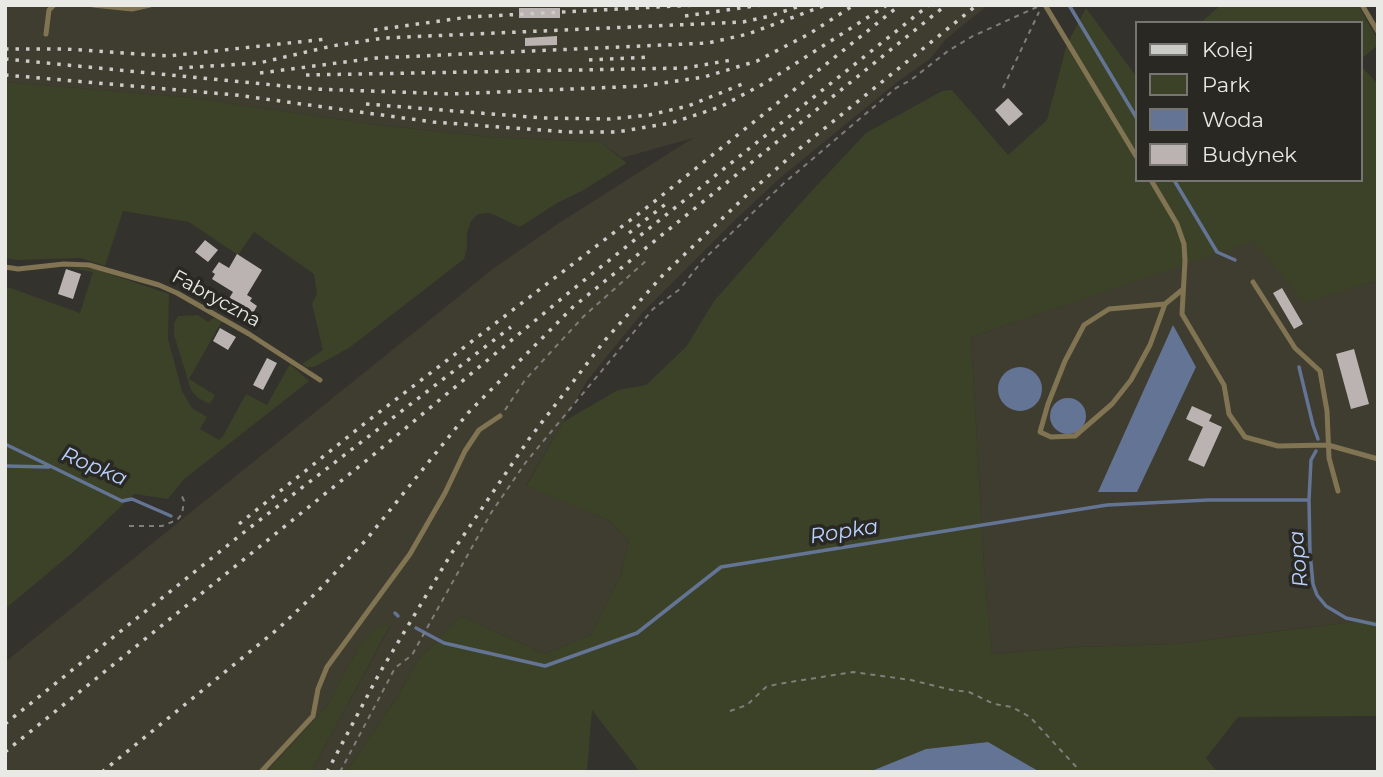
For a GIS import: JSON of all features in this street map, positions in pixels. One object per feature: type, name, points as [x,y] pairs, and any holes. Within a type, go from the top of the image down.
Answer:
[{"type":"lane","points":[[46,34],[49,10],[54,5]]},
{"type":"lane","points":[[93,5],[132,9],[150,5]]},
{"type":"lane","points":[[1043,5],[1134,153]]},
{"type":"lane","points":[[1362,5],[1378,33]]},
{"type":"lane","points":[[1152,182],[1177,224],[1184,244],[1182,314],[1224,385],[1229,414],[1245,437],[1278,446],[1328,445],[1361,452],[1378,459]]},
{"type":"lane","name":"Fabryczna","points":[[5,267],[18,269],[64,264],[89,265],[159,285],[249,334],[320,380]]},
{"type":"lane","points":[[1253,282],[1295,348],[1320,371],[1327,411],[1329,458],[1338,491]]},
{"type":"lane","points":[[1165,304],[1109,309],[1084,325],[1065,361],[1040,432],[1051,437],[1075,436],[1112,404],[1131,380],[1150,345],[1165,304],[1182,290]]},
{"type":"lane","points":[[261,772],[313,716],[318,689],[327,667],[410,554],[445,493],[465,450],[479,430],[500,416]]},
{"type":"path","points":[[1003,88],[1034,18],[1043,5]]},
{"type":"path","points":[[340,772],[395,668],[412,655],[491,513],[526,462],[653,309],[680,289],[702,261],[783,184],[896,88],[972,36],[1043,5]]},
{"type":"path","points":[[500,416],[525,380],[557,344],[647,260]]},
{"type":"path","points":[[129,526],[162,526],[177,520],[182,514],[184,501],[181,494]]},
{"type":"path","points":[[730,711],[747,705],[766,687],[778,684],[853,672],[911,680],[969,692],[993,704],[1012,707],[1030,718],[1081,772]]},
{"type":"shaded area","points":[[5,5],[988,5],[946,39],[930,59],[896,83],[779,179],[732,223],[643,312],[587,381],[526,485],[608,520],[629,541],[620,576],[592,634],[545,654],[461,616],[417,661],[398,696],[346,772],[311,772],[391,625],[358,648],[329,703],[267,772],[5,772],[5,662],[494,268],[559,223],[693,138],[622,158],[600,142],[491,137],[377,125],[195,98],[5,82]]},
{"type":"shaded area","points":[[1254,240],[1304,302],[1378,280],[1378,619],[1174,644],[1079,647],[992,654],[984,566],[971,337]]},
{"type":"green space","points":[[1221,5],[1358,5],[1378,40],[1378,45],[1362,58],[1362,21],[1202,21]]},
{"type":"green space","points":[[1086,8],[1134,73],[1134,182],[1362,182],[1362,67],[1378,84],[1378,280],[1304,303],[1254,241],[971,337],[984,566],[992,654],[1079,647],[1174,644],[1378,619],[1378,716],[1238,717],[1206,758],[1217,772],[1040,772],[988,742],[926,749],[869,772],[640,772],[592,710],[587,772],[346,772],[398,696],[417,661],[461,616],[545,654],[592,634],[620,576],[629,541],[608,520],[526,486],[563,422],[618,390],[646,385],[686,347],[714,301],[866,133],[942,91],[952,90],[1008,155],[1047,120],[1067,44]]},
{"type":"green space","points":[[5,82],[195,98],[377,125],[491,137],[600,142],[627,163],[520,227],[490,213],[478,214],[471,221],[467,233],[464,259],[349,348],[314,367],[306,367],[302,364],[323,350],[312,304],[317,294],[314,274],[254,232],[238,255],[189,222],[123,211],[105,266],[81,258],[5,258]]},
{"type":"green space","points":[[65,267],[95,269],[169,294],[168,339],[182,391],[192,408],[207,417],[200,429],[219,440],[246,394],[267,405],[290,364],[309,381],[183,480],[168,499],[134,494],[71,554],[5,609],[5,286],[80,313],[93,272]]},
{"type":"green space","points":[[198,315],[208,322],[214,318],[222,321],[189,379],[215,395],[210,404],[198,398],[191,390],[174,335],[174,323],[178,316]]},
{"type":"green space","points":[[391,624],[311,772],[267,772],[329,703],[358,648],[378,626]]},
{"type":"water","points":[[1173,325],[1196,367],[1137,492],[1098,492]]},
{"type":"water","points":[[1020,367],[1035,374],[1042,389],[1035,404],[1020,411],[1005,404],[998,389],[1005,374]]},
{"type":"water","points":[[1068,398],[1081,403],[1086,416],[1081,429],[1068,434],[1055,429],[1050,416],[1055,403]]},
{"type":"water","points":[[988,742],[1040,772],[869,772],[926,749]]},
{"type":"building","points":[[519,8],[560,8],[560,18],[519,18]]},
{"type":"building","points":[[557,36],[557,45],[525,46],[525,38]]},
{"type":"building","points":[[1008,98],[1023,114],[1009,126],[995,110]]},
{"type":"building","points":[[205,240],[218,250],[208,262],[195,252]]},
{"type":"building","points":[[237,254],[262,270],[247,295],[257,306],[249,320],[225,305],[233,292],[212,279],[215,274],[212,272],[219,262],[229,268]]},
{"type":"building","points":[[66,269],[81,274],[73,299],[58,294]]},
{"type":"building","points":[[1282,288],[1303,324],[1294,329],[1273,293]]},
{"type":"building","points":[[220,328],[236,337],[228,350],[213,341]]},
{"type":"building","points":[[1354,349],[1369,404],[1351,409],[1336,354]]},
{"type":"building","points":[[267,358],[277,363],[263,390],[253,385]]},
{"type":"building","points":[[1192,406],[1212,415],[1209,421],[1222,427],[1204,467],[1188,460],[1203,427],[1186,419]]},
{"type":"waterway","name":"Ropa","points":[[1069,5],[1134,114]]},
{"type":"waterway","name":"Ropa","points":[[1175,182],[1217,252],[1235,260]]},
{"type":"waterway","name":"Ropa","points":[[1299,367],[1318,439]]},
{"type":"waterway","name":"Ropka","points":[[5,444],[122,501],[132,499],[171,516]]},
{"type":"waterway","name":"Ropa","points":[[1316,451],[1311,460],[1309,500],[1313,584],[1317,595],[1326,606],[1346,618],[1378,625]]},
{"type":"waterway","points":[[5,466],[49,467]]},
{"type":"waterway","name":"Ropka","points":[[416,628],[444,643],[545,666],[637,633],[721,567],[1107,505],[1208,500],[1309,500]]},
{"type":"waterway","name":"Ropka","points":[[395,613],[398,616]]},
{"type":"railway","points":[[374,30],[469,17],[695,5]]},
{"type":"railway","points":[[685,16],[762,5]]},
{"type":"railway","points":[[179,68],[259,63],[332,46],[384,38],[743,22],[803,5]]},
{"type":"railway","points":[[260,73],[376,58],[708,43],[748,34],[826,5]]},
{"type":"railway","points":[[5,59],[315,89],[451,94],[643,86],[704,77],[757,61],[809,34],[854,5]]},
{"type":"railway","points":[[5,75],[236,95],[433,122],[567,132],[617,132],[671,123],[720,107],[765,83],[887,5]]},
{"type":"railway","points":[[239,524],[369,420],[650,205],[900,5]]},
{"type":"railway","points":[[5,752],[372,456],[572,290],[929,5]]},
{"type":"railway","points":[[102,772],[279,628],[318,591],[366,540],[468,413],[573,307],[946,5]]},
{"type":"railway","points":[[327,772],[379,674],[451,554],[529,439],[606,339],[663,275],[749,193],[799,149],[977,5]]},
{"type":"railway","points":[[5,49],[66,49],[168,56],[326,39]]},
{"type":"railway","points":[[589,60],[651,57]]},
{"type":"railway","points":[[306,75],[685,68],[732,60]]},
{"type":"railway","points":[[366,104],[543,118],[610,119],[649,115],[688,106],[745,83]]},
{"type":"railway","points":[[629,233],[667,203]]},
{"type":"railway","points":[[5,724],[243,533],[511,327]]}]
